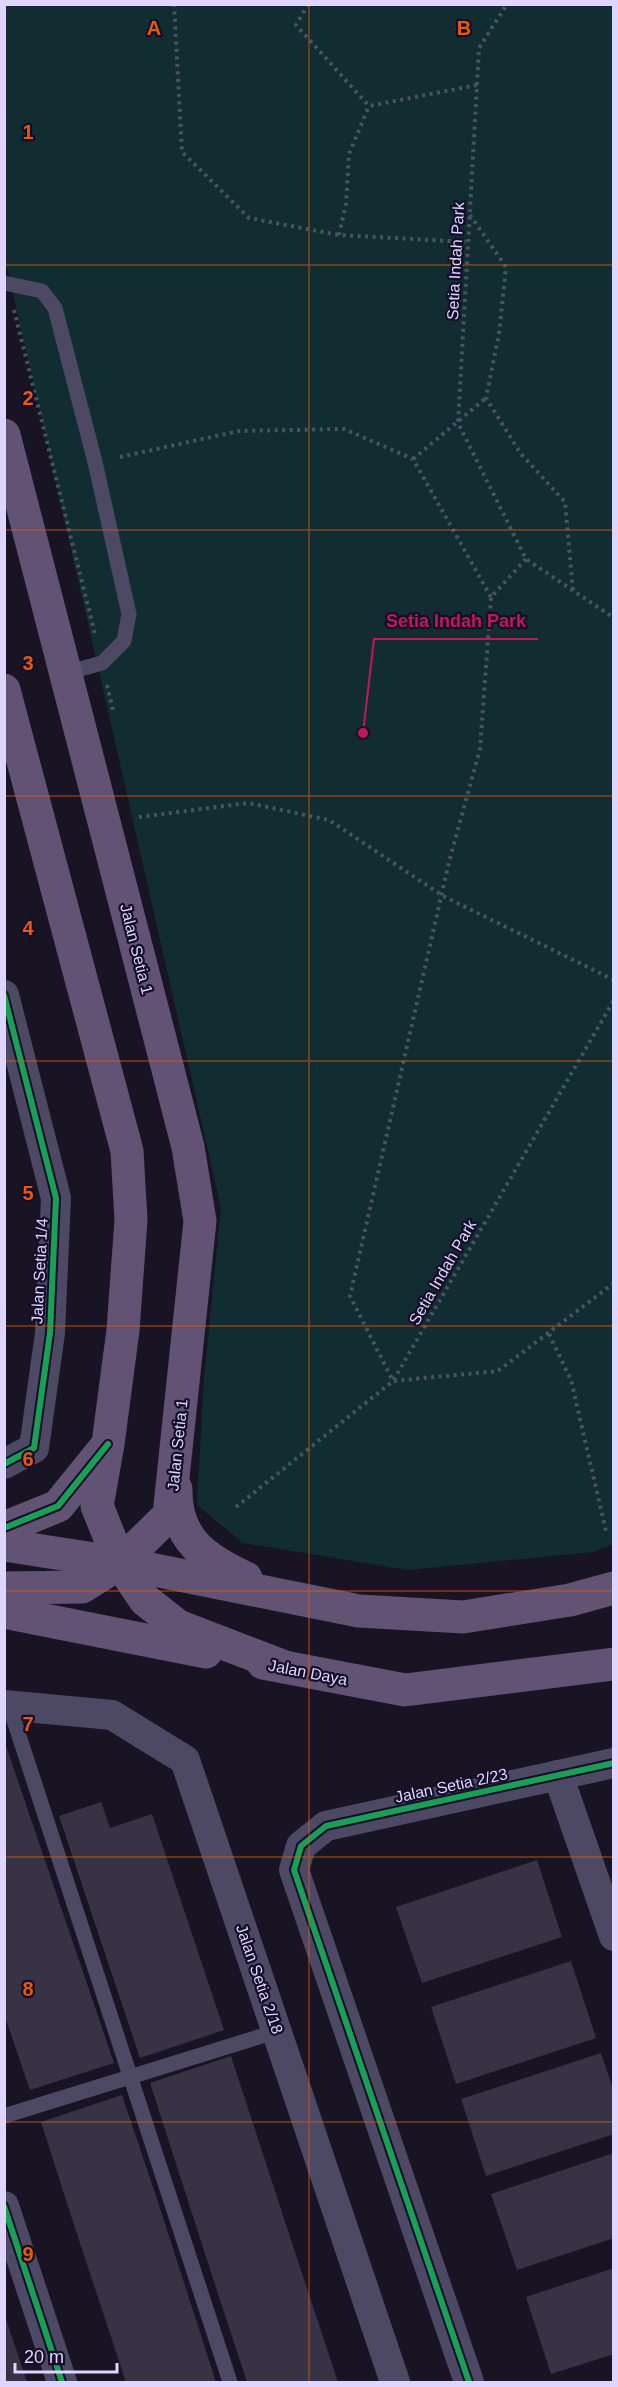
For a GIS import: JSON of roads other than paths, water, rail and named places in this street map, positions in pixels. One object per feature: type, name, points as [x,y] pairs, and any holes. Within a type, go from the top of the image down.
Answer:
[{"type":"main road","name":"Jalan Setia 1","points":[[4,435],[188,1147],[200,1221],[169,1515],[120,1563],[82,1587],[4,1588]]},
{"type":"main road","points":[[4,690],[127,1151],[131,1220],[123,1330],[108,1444],[97,1506],[120,1563],[145,1600],[178,1626],[285,1667]]},
{"type":"main road","points":[[4,1528],[58,1506],[108,1444]]},
{"type":"main road","points":[[177,1453],[176,1510],[191,1542],[214,1563],[289,1597]]},
{"type":"main road","points":[[4,1545],[120,1563],[358,1611],[463,1617],[570,1600],[614,1588]]},
{"type":"main road","name":"Jalan Daya","points":[[4,1612],[405,1690],[614,1664]]},
{"type":"street","name":"Jalan Setia 1/4","points":[[4,995],[56,1198],[50,1333],[34,1448],[4,1464]]},
{"type":"street","name":"Jalan Setia 2/18","points":[[7,1705],[112,1714],[185,1760],[396,2382]]},
{"type":"street","name":"Jalan Setia 2/23","points":[[469,2382],[294,1870],[301,1846],[326,1826],[614,1763]]},
{"type":"street","points":[[558,1775],[614,1936]]},
{"type":"street","points":[[4,2206],[62,2382]]},
{"type":"lane","points":[[6,283],[42,291],[55,308],[95,462],[129,614],[124,641],[102,663],[66,673]]},
{"type":"lane","points":[[7,1705],[230,2382]]},
{"type":"lane","points":[[4,2116],[278,2031]]},
{"type":"place","name":"Setia Indah Park","points":[[363,733]]}]
